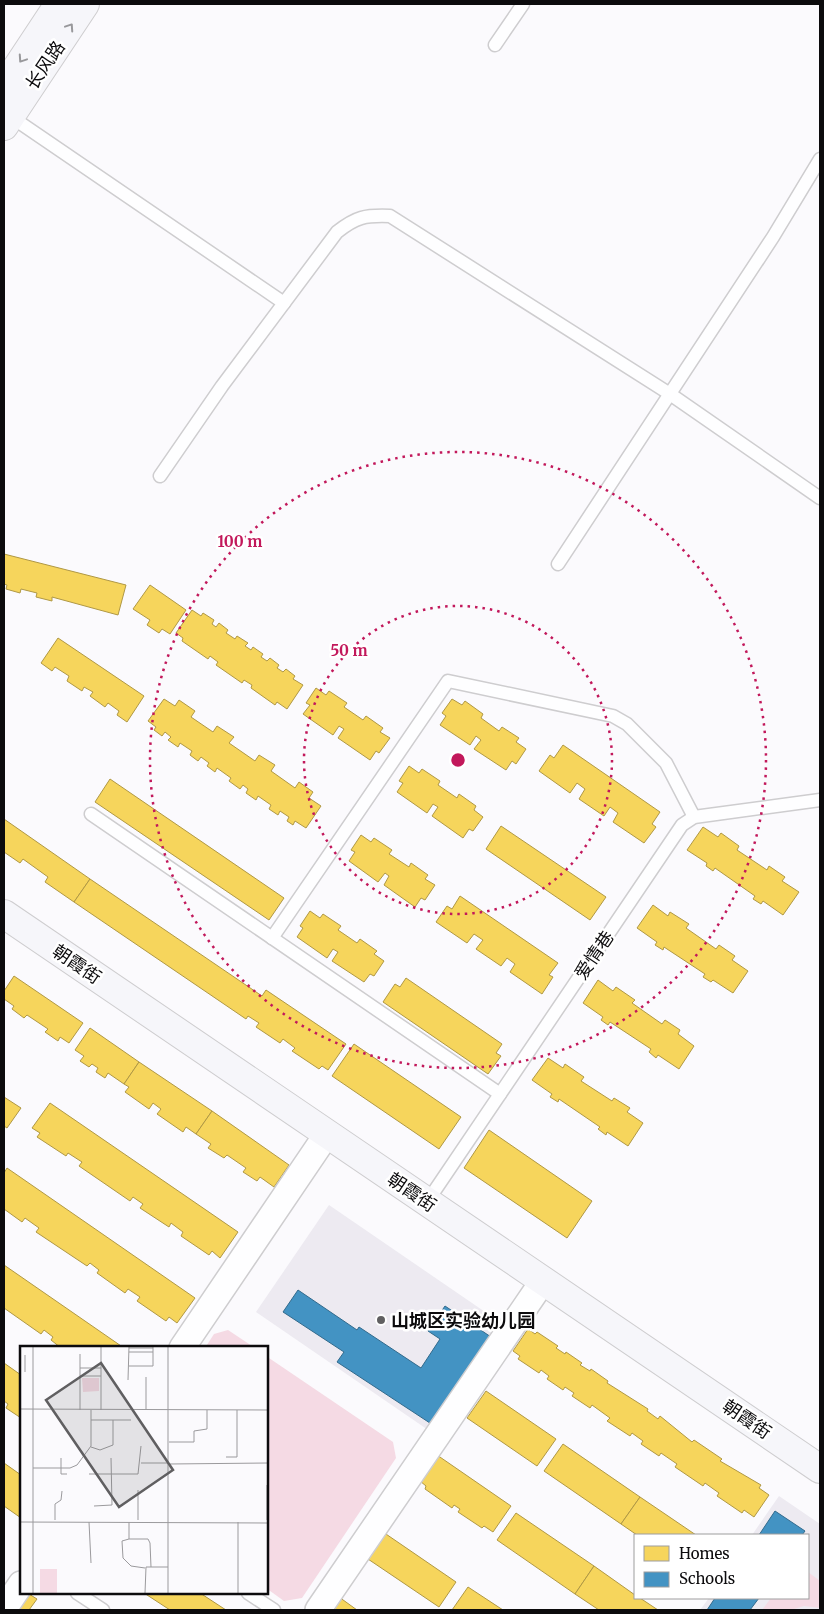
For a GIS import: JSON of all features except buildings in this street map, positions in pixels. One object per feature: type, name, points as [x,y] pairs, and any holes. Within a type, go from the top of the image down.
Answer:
[{"type":"street","name":"长风路","points":[[4,87],[59,4]]},
{"type":"street","name":"长风路","points":[[7,121],[85,4]]},
{"type":"street","name":"朝霞街","points":[[4,914],[820,1469]]},
{"type":"street","points":[[183,1346],[327,1134]]},
{"type":"street","points":[[318,1610],[543,1280]]},
{"type":"street","points":[[4,1609],[20,1585]]},
{"type":"lane","points":[[495,44],[523,4]]},
{"type":"lane","points":[[7,121],[284,303]]},
{"type":"lane","points":[[558,564],[772,237],[820,159]]},
{"type":"lane","points":[[160,476],[222,386],[337,232],[350,222],[366,216],[390,216],[670,394],[820,498]]},
{"type":"lane","points":[[272,938],[448,681],[612,716],[627,724],[666,764],[694,817],[820,800]]},
{"type":"lane","points":[[91,814],[500,1094]]},
{"type":"lane","name":"爱情巷","points":[[427,1202],[682,825],[694,817]]},
{"type":"lane","points":[[79,1594],[103,1610]]},
{"type":"lane","points":[[250,1594],[274,1610]]},
{"type":"shaded area","name":"山城区实验幼儿园","points":[[329,1205],[507,1327],[434,1434],[256,1312]]},
{"type":"shaded area","points":[[228,1330],[252,1346],[206,1346],[214,1334]]},
{"type":"shaded area","points":[[268,1357],[393,1442],[396,1458],[302,1598],[284,1601],[268,1589]]},
{"type":"shaded area","points":[[779,1496],[820,1524],[820,1610],[700,1610],[708,1599],[809,1599],[809,1534],[753,1534]]},
{"type":"shaded area","points":[[809,1573],[820,1581],[820,1608],[804,1606],[791,1610],[762,1610],[770,1599],[809,1599]]},
{"type":"place","name":"山城区实验幼儿园","points":[[381,1320]]}]
